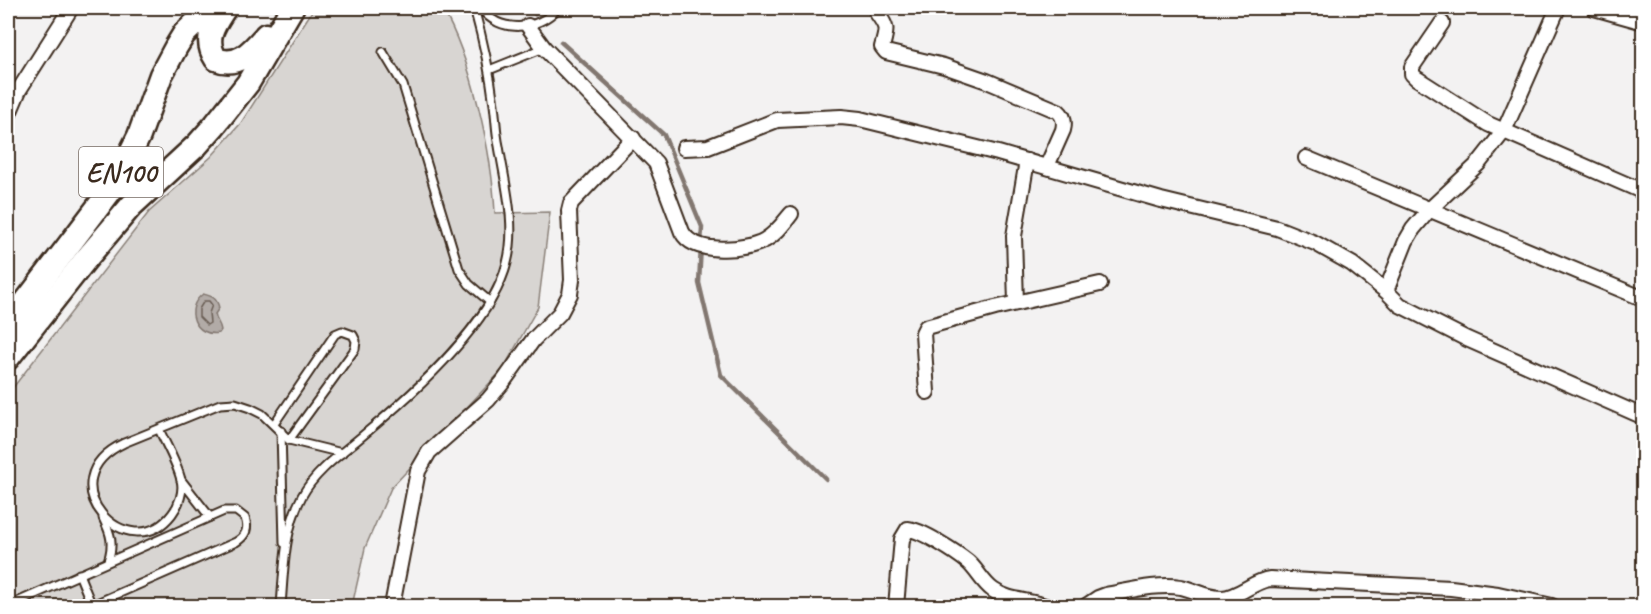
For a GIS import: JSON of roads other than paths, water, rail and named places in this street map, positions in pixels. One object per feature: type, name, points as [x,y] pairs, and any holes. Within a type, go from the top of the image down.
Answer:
[{"type":"main road","name":"EN100","points":[[8,325],[114,186],[139,136],[161,75],[176,47],[184,34],[211,8]]},
{"type":"main road","points":[[225,8],[211,31],[209,45],[216,59],[229,63],[244,58],[291,8]]},
{"type":"main road","name":"EN100","points":[[8,358],[131,206],[197,145],[214,126],[248,83],[291,8]]},
{"type":"street","points":[[8,116],[19,90],[71,8]]},
{"type":"street","points":[[1386,291],[1406,241],[1429,210],[1478,164],[1504,131],[1558,8]]},
{"type":"street","points":[[1594,8],[1644,22]]},
{"type":"street","points":[[877,13],[886,26],[887,31],[882,47],[886,52],[944,66],[987,81],[1062,114],[1065,125],[1047,166]]},
{"type":"street","points":[[1442,23],[1413,67],[1412,74],[1488,124],[1644,192]]},
{"type":"street","points":[[528,26],[544,48],[656,163],[682,232],[689,240],[711,250],[750,245],[765,240],[779,230],[791,214]]},
{"type":"street","points":[[684,148],[708,147],[777,120],[841,117],[860,119],[1047,166],[1161,200],[1276,228],[1315,243],[1352,264],[1400,305],[1467,339],[1644,417]]},
{"type":"street","points":[[392,606],[418,471],[423,461],[429,452],[488,400],[533,340],[560,313],[570,294],[572,280],[569,211],[571,203],[633,138]]},
{"type":"street","points":[[1306,158],[1644,299]]},
{"type":"street","points":[[1016,303],[1014,236],[1027,161]]},
{"type":"street","points":[[927,392],[924,329],[929,325],[1100,284]]},
{"type":"street","points":[[896,606],[902,539],[908,529],[914,529],[936,541],[970,563],[981,580],[994,591],[1012,599],[1045,606]]},
{"type":"street","points":[[1086,606],[1106,596],[1167,586],[1181,587],[1213,598],[1226,598],[1261,580],[1270,579],[1451,588],[1498,594],[1552,606]]},
{"type":"lane","points":[[284,554],[291,524],[303,495],[321,471],[421,384],[457,345],[490,302],[501,283],[508,263],[511,241],[510,219],[489,70],[474,8]]},
{"type":"lane","points":[[481,8],[500,23],[518,27],[528,26],[549,16],[558,8]]},
{"type":"lane","points":[[489,70],[544,48]]},
{"type":"lane","points":[[383,52],[404,85],[459,269],[469,284],[490,302]]},
{"type":"lane","points":[[274,424],[335,334],[342,331],[353,335],[356,341],[355,349],[289,440]]},
{"type":"lane","points":[[108,561],[113,543],[91,491],[92,475],[99,461],[110,450],[220,404],[235,403],[262,414],[289,440],[342,453]]},
{"type":"lane","points":[[159,429],[182,480],[210,517]]},
{"type":"lane","points":[[280,431],[284,554],[281,606]]},
{"type":"lane","points":[[96,506],[103,517],[115,526],[128,531],[149,529],[168,519],[176,508],[181,495],[182,480]]},
{"type":"lane","points":[[8,606],[79,574],[108,561],[224,511],[236,511],[241,514],[247,524],[245,535],[236,542],[91,606],[79,574]]},
{"type":"water","points":[[203,294],[214,298],[217,302],[219,308],[215,314],[221,330],[219,333],[204,331],[194,321],[194,307]]},
{"type":"waterway","points":[[528,8],[535,14]]},
{"type":"waterway","points":[[561,42],[664,135],[702,227],[699,283],[721,375],[826,479]]}]
